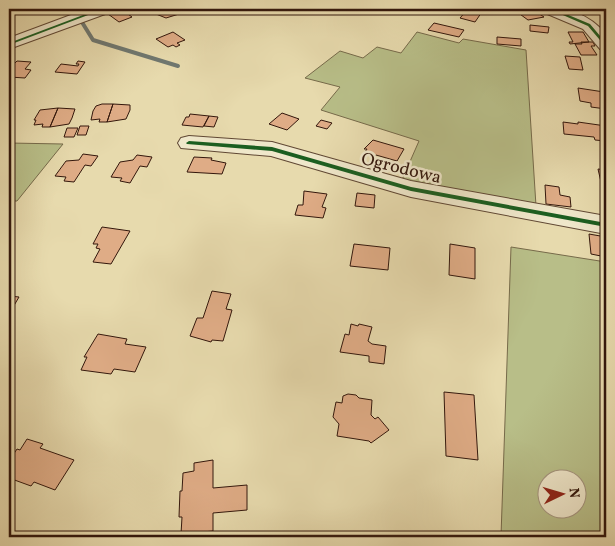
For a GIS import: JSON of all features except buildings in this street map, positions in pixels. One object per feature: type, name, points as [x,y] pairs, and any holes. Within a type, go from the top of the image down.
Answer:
[{"type":"street","points":[[9,44],[102,9]]},
{"type":"street","points":[[550,9],[598,25],[606,45]]},
{"type":"street","name":"Ogrodowa","points":[[189,143],[272,149],[411,189],[606,225]]},
{"type":"green space","points":[[417,32],[459,43],[463,39],[526,50],[536,206],[401,182],[419,141],[321,110],[340,87],[305,78],[340,51],[363,58],[377,47],[401,53]]},
{"type":"green space","points":[[9,143],[63,144],[17,201],[9,201]]},
{"type":"green space","points":[[511,247],[606,262],[606,537],[501,536]]},
{"type":"waterway","points":[[80,19],[93,40],[178,66]]},
{"type":"cycle path","points":[[9,44],[102,9]]},
{"type":"cycle path","points":[[551,9],[589,25],[606,45]]},
{"type":"cycle path","points":[[189,143],[272,149],[411,189],[606,225]]}]
